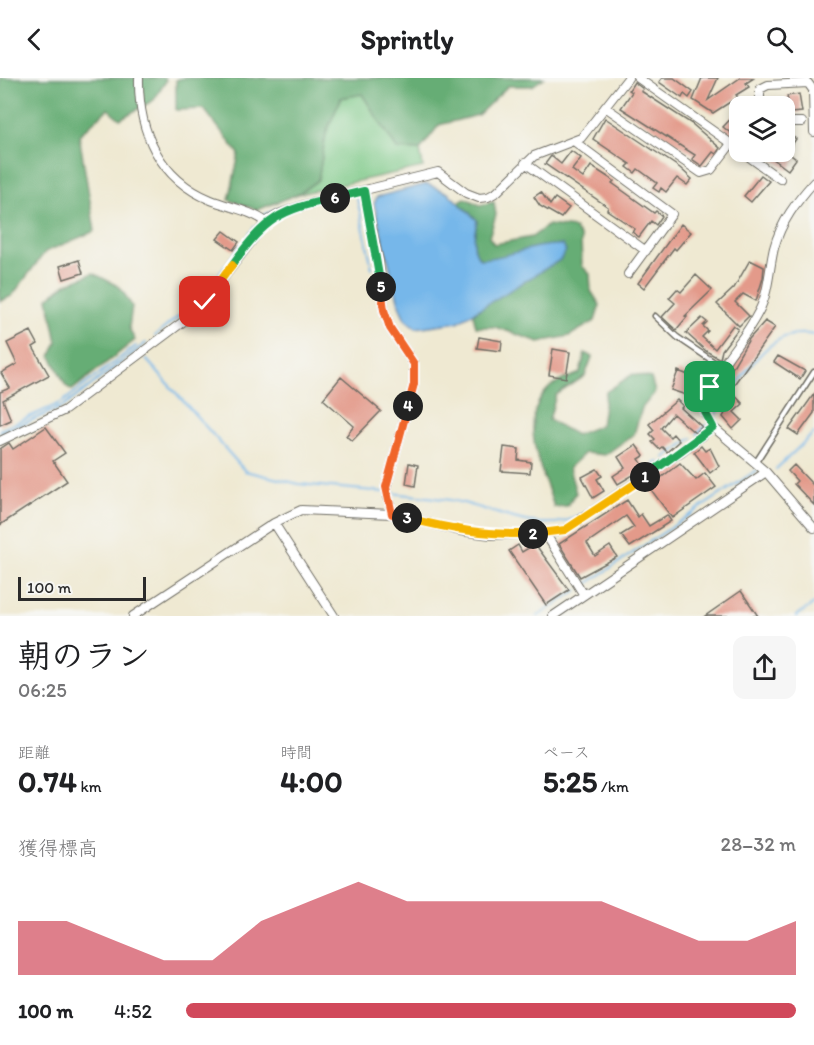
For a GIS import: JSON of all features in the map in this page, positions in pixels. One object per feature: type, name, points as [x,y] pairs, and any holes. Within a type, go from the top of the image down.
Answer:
[{"type":"street","points":[[139,78],[141,111],[146,133],[158,160],[169,173],[205,198],[257,215],[266,222]]},
{"type":"street","points":[[0,441],[65,410],[184,321],[205,302],[266,222],[279,214],[304,205],[438,172],[466,193],[479,198],[488,197],[497,192],[534,156],[576,142],[628,78]]},
{"type":"street","points":[[638,78],[729,142]]},
{"type":"street","points":[[760,96],[760,89],[768,85],[808,82],[813,90],[814,132]]},
{"type":"street","points":[[605,107],[701,173],[711,170],[729,148]]},
{"type":"street","points":[[795,122],[802,122]]},
{"type":"street","points":[[576,142],[672,214],[628,274]]},
{"type":"street","points":[[756,162],[780,179]]},
{"type":"street","points":[[525,163],[646,251]]},
{"type":"street","points":[[814,182],[797,201],[782,225],[759,312],[720,366],[710,387],[705,412],[713,427],[756,462],[814,528]]},
{"type":"street","points":[[364,191],[379,261],[384,310],[390,328],[414,364],[414,384],[386,487],[392,514]]},
{"type":"street","points":[[133,616],[274,523],[301,510],[392,514],[460,531],[491,535],[565,530],[713,427]]},
{"type":"street","points":[[553,616],[766,472]]},
{"type":"street","points":[[274,523],[334,616]]},
{"type":"street","points":[[545,533],[584,596]]},
{"type":"lane","points":[[655,316],[677,337],[720,366]]},
{"type":"lane","points":[[756,462],[814,372]]},
{"type":"green space","points":[[0,78],[165,78],[166,81],[154,100],[120,119],[108,109],[79,135],[95,231],[45,252],[12,296],[0,301]]},
{"type":"green space","points":[[183,78],[544,78],[532,86],[508,86],[478,115],[439,125],[420,150],[397,149],[362,94],[341,98],[326,133],[318,180],[298,194],[257,210],[229,200],[239,154],[204,109],[176,110],[176,80]]},
{"type":"green space","points":[[362,94],[397,149],[420,150],[423,167],[298,194],[318,180],[326,133],[341,98]]},
{"type":"green space","points":[[465,198],[480,205],[494,202],[496,215],[489,237],[494,244],[532,237],[548,225],[574,228],[581,238],[582,266],[590,274],[591,291],[600,305],[595,321],[569,336],[539,342],[495,327],[476,327],[473,314],[498,296],[491,259],[480,259],[475,250],[477,220],[458,202]]},
{"type":"green space","points":[[93,273],[120,287],[132,306],[129,328],[135,340],[72,390],[66,386],[51,356],[57,342],[48,298],[66,284]]},
{"type":"green space","points":[[585,353],[592,357],[585,376],[556,395],[549,420],[576,435],[601,425],[606,392],[633,374],[651,378],[655,392],[642,408],[634,434],[605,455],[585,453],[569,468],[576,493],[567,506],[554,507],[535,446],[534,414],[540,400],[550,387],[580,373]]},
{"type":"water","points":[[427,184],[448,193],[477,220],[474,246],[480,259],[552,245],[563,245],[566,251],[560,260],[458,322],[416,328],[405,319],[400,308],[374,204],[377,197]]},
{"type":"building","points":[[662,78],[674,78],[693,92],[689,98],[684,94],[682,98],[659,82]]},
{"type":"building","points":[[702,78],[718,78],[708,100],[740,78],[754,78],[746,83],[749,87],[737,96],[729,96],[729,103],[713,113],[693,100]]},
{"type":"building","points":[[634,82],[643,89],[641,91],[692,124],[720,148],[716,154],[713,152],[702,166],[692,159],[695,155],[621,108],[632,92],[629,90]]},
{"type":"building","points":[[799,94],[802,112],[795,113],[795,96],[787,96]]},
{"type":"building","points":[[605,118],[680,168],[692,179],[687,185],[677,178],[666,192],[661,188],[659,192],[653,188],[657,183],[638,169],[635,173],[627,167],[630,164],[593,139]]},
{"type":"building","points":[[729,121],[729,132],[723,127]]},
{"type":"building","points":[[571,151],[581,158],[572,170],[583,178],[591,166],[608,177],[614,181],[612,183],[654,213],[656,211],[662,216],[656,225],[651,221],[639,237],[632,232],[635,229],[607,210],[608,207],[545,164],[551,156],[561,164]]},
{"type":"building","points":[[777,162],[794,162],[788,170]]},
{"type":"building","points":[[761,175],[769,181],[751,202],[744,196]]},
{"type":"building","points":[[541,192],[550,205],[555,198],[569,208],[561,218],[540,206],[534,197]]},
{"type":"building","points":[[681,224],[691,232],[676,250],[674,248],[644,288],[638,283]]},
{"type":"building","points":[[224,231],[239,242],[233,250],[217,239]]},
{"type":"building","points":[[79,260],[83,273],[64,279],[60,266]]},
{"type":"building","points":[[750,260],[764,267],[763,278],[756,301],[743,294],[735,302],[749,316],[739,326],[717,304],[734,288]]},
{"type":"building","points":[[696,275],[712,290],[685,316],[687,317],[676,330],[662,317],[675,303],[669,298],[677,289],[681,292]]},
{"type":"building","points":[[702,318],[707,322],[703,326],[708,331],[702,337],[715,349],[733,325],[738,329],[722,350],[720,359],[706,351],[686,333]]},
{"type":"building","points":[[765,321],[775,327],[730,390],[743,404],[734,412],[742,420],[733,429],[723,417],[729,406],[718,399],[722,395],[718,392],[749,339]]},
{"type":"building","points":[[31,331],[38,344],[33,347],[49,375],[3,400],[11,420],[0,425],[0,392],[10,388],[1,373],[17,364],[7,343]]},
{"type":"building","points":[[479,337],[502,341],[501,351],[477,348]]},
{"type":"building","points":[[553,349],[570,352],[566,378],[549,375]]},
{"type":"building","points":[[778,356],[805,371],[800,379],[774,362]]},
{"type":"building","points":[[678,371],[704,381],[698,399],[671,390]]},
{"type":"building","points":[[341,377],[381,411],[352,441],[346,436],[354,426],[323,399]]},
{"type":"building","points":[[814,394],[814,413],[798,435],[789,429]]},
{"type":"building","points":[[677,400],[683,406],[681,408],[702,427],[695,433],[673,414],[661,428],[670,437],[673,434],[679,441],[667,452],[662,447],[659,449],[652,442],[655,439],[650,434],[654,430],[649,424]]},
{"type":"building","points":[[46,427],[65,453],[53,461],[67,481],[0,525],[0,449],[9,443],[13,449]]},
{"type":"building","points":[[636,445],[644,456],[639,459],[645,468],[618,484],[613,476],[625,468],[618,457]]},
{"type":"building","points":[[701,446],[705,451],[710,448],[719,466],[710,473],[694,452]]},
{"type":"building","points":[[504,447],[519,449],[518,460],[531,462],[530,473],[501,471]]},
{"type":"building","points":[[409,463],[418,465],[415,486],[406,484]]},
{"type":"building","points":[[680,463],[696,480],[705,473],[716,487],[672,518],[649,487]]},
{"type":"building","points":[[794,465],[814,486],[814,505],[794,484],[797,481],[788,471]]},
{"type":"building","points":[[597,469],[602,476],[597,479],[604,491],[593,498],[582,477]]},
{"type":"building","points":[[627,500],[638,517],[641,514],[649,526],[667,515],[671,521],[630,547],[621,535],[634,527],[626,516],[587,543],[595,556],[610,546],[617,557],[580,577],[559,544]]},
{"type":"building","points":[[535,544],[569,590],[546,605],[509,551],[518,545],[522,552]]},
{"type":"building","points":[[741,591],[758,616],[705,616]]},
{"type":"waterway","points":[[308,198],[353,188]]},
{"type":"waterway","points":[[357,198],[372,268]]},
{"type":"waterway","points":[[264,215],[281,207]]},
{"type":"waterway","points":[[246,239],[254,227]]},
{"type":"waterway","points":[[213,283],[242,243]]},
{"type":"waterway","points":[[206,291],[209,288]]},
{"type":"waterway","points":[[155,336],[203,296]]},
{"type":"waterway","points":[[730,394],[755,360],[775,342],[786,336],[814,335]]},
{"type":"waterway","points":[[0,434],[64,406],[146,343]]},
{"type":"waterway","points":[[0,430],[61,403],[136,346]]},
{"type":"waterway","points":[[146,359],[245,471],[299,484],[384,492]]},
{"type":"waterway","points":[[715,415],[725,401]]},
{"type":"waterway","points":[[697,434],[707,425]]},
{"type":"waterway","points":[[776,469],[814,433]]},
{"type":"waterway","points":[[664,458],[692,438]]},
{"type":"waterway","points":[[655,464],[659,462]]},
{"type":"waterway","points":[[582,587],[757,470]]},
{"type":"waterway","points":[[390,493],[450,500],[533,522],[566,521],[582,514]]},
{"type":"waterway","points":[[538,616],[577,590]]},
{"type":"waterway","points":[[796,616],[814,604]]},
{"type":"route","points":[[205,302],[246,245],[266,222],[279,214],[304,205],[364,191],[379,261],[384,310],[390,328],[403,344],[414,364],[414,384],[386,487],[387,498],[392,514],[460,531],[491,535],[545,533],[565,530],[581,521],[713,427],[706,418],[705,412],[710,387]]}]
